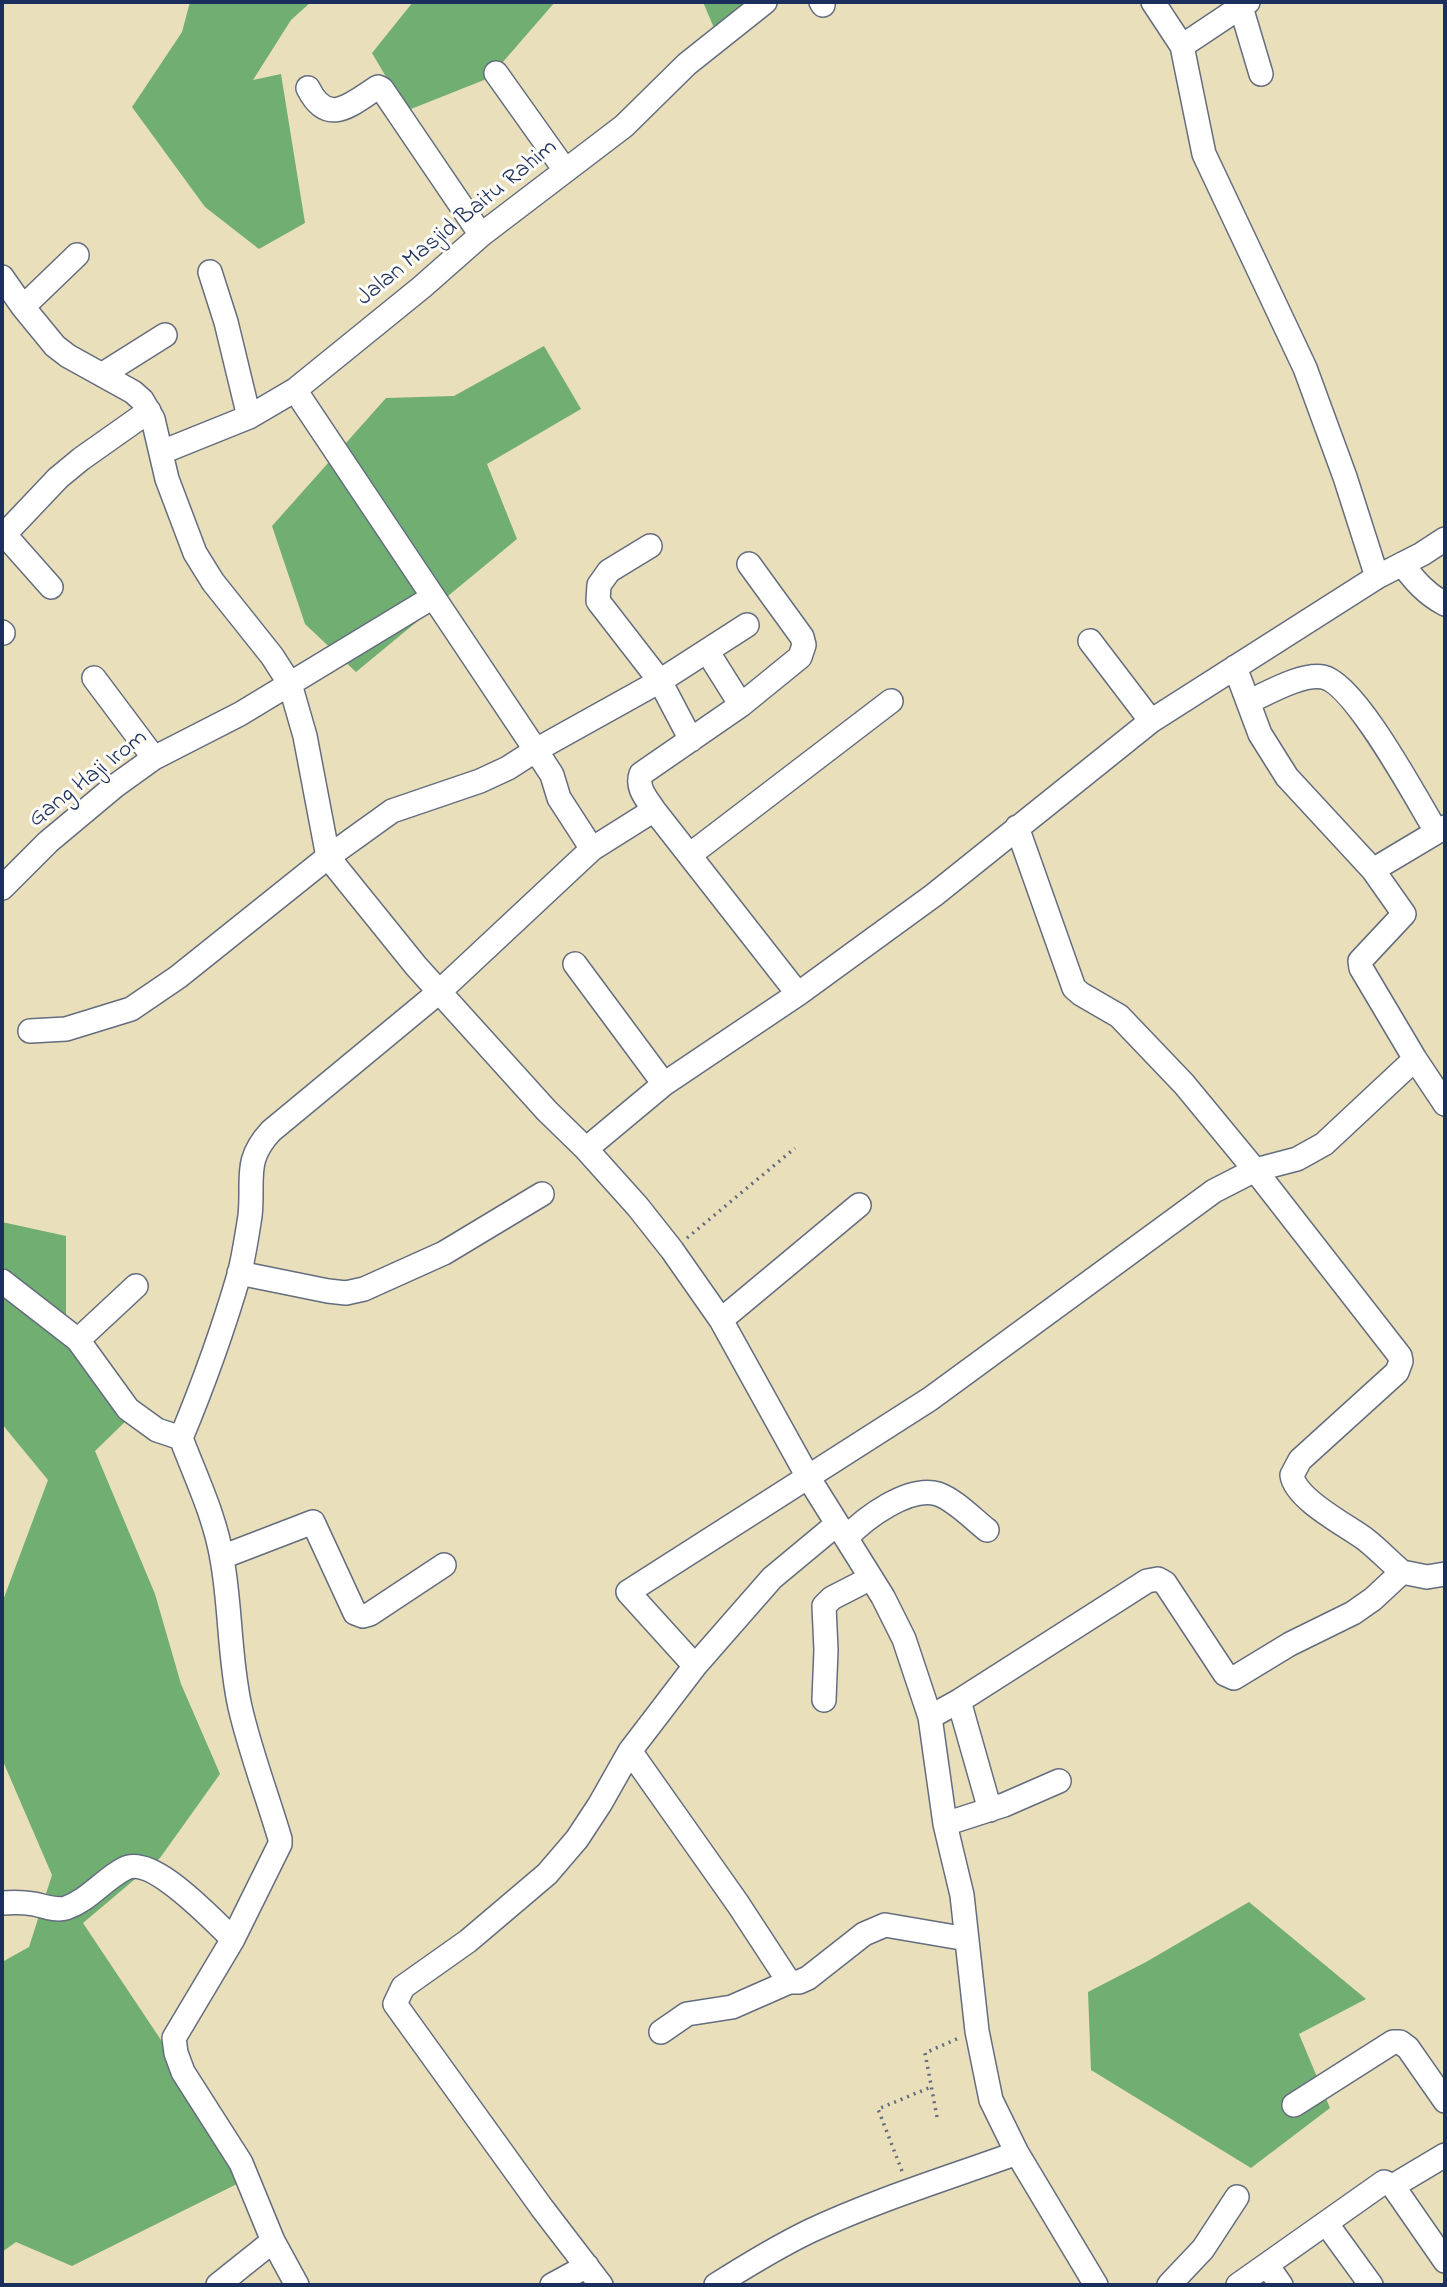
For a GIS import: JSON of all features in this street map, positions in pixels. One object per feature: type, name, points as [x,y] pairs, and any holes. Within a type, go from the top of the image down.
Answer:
[{"type":"street","name":"Jalan Masjid Baitu Rahim","points":[[162,452],[249,417],[295,390],[422,287],[481,235],[624,126],[687,64],[765,2]]},
{"type":"street","points":[[1153,2],[1181,46],[1204,154],[1305,368],[1345,477],[1377,577]]},
{"type":"street","points":[[1181,46],[1245,4],[1261,74]]},
{"type":"street","points":[[496,73],[565,170]]},
{"type":"street","points":[[308,88],[318,106],[326,110],[344,107],[378,87],[382,89],[481,235]]},
{"type":"street","points":[[23,307],[77,255]]},
{"type":"street","points":[[210,272],[226,322],[249,417]]},
{"type":"street","points":[[2,277],[46,337],[61,350],[138,396],[149,411],[156,428],[167,479],[195,554],[290,684],[305,736],[328,857],[416,966],[547,1111],[586,1149],[672,1250],[721,1320],[808,1477],[883,1597],[904,1639],[930,1717],[945,1824],[962,1895],[977,2031],[991,2100],[1017,2153],[1094,2285]]},
{"type":"street","points":[[103,374],[165,335]]},
{"type":"street","points":[[295,390],[536,750],[552,775],[559,798],[592,849]]},
{"type":"street","points":[[51,587],[3,536],[58,478],[149,411]]},
{"type":"street","points":[[586,1149],[664,1083],[798,994],[934,895],[1152,721],[1377,577],[1445,539]]},
{"type":"street","points":[[650,546],[608,571],[599,585],[598,601],[660,681],[691,740]]},
{"type":"street","points":[[749,564],[795,626],[804,645],[800,657],[741,705],[640,775],[638,781],[654,810],[798,994]]},
{"type":"street","points":[[1402,564],[1422,589],[1445,604]]},
{"type":"street","name":"Gang Haji Irom","points":[[2,888],[48,842],[115,786],[154,758],[240,714],[433,597]]},
{"type":"street","points":[[30,1031],[66,1029],[131,1009],[177,977],[328,857],[392,811],[480,781],[508,768],[660,681],[747,625]]},
{"type":"street","points":[[1090,641],[1152,721]]},
{"type":"street","points":[[707,651],[741,705]]},
{"type":"street","points":[[1235,667],[1260,734],[1287,777],[1373,870],[1404,914],[1360,964],[1415,1059],[1445,1104]]},
{"type":"street","points":[[94,677],[154,758]]},
{"type":"street","points":[[1248,702],[1307,677],[1324,677],[1337,682],[1350,695],[1441,829],[1373,870]]},
{"type":"street","points":[[691,855],[891,701]]},
{"type":"street","points":[[296,2285],[273,2241],[241,2163],[183,2072],[176,2053],[174,2038],[233,1938],[280,1844],[240,1709],[232,1667],[229,1602],[222,1557],[207,1500],[181,1438],[202,1388],[239,1273],[250,1216],[251,1161],[258,1144],[271,1130],[439,992],[592,849],[654,810]]},
{"type":"street","points":[[1017,827],[1074,988],[1127,1024],[1184,1084],[1255,1170],[1400,1356],[1397,1371],[1300,1461],[1292,1475],[1297,1488],[1402,1572],[1427,1577],[1445,1574]]},
{"type":"street","points":[[575,964],[664,1083]]},
{"type":"street","points":[[695,1666],[628,1592],[930,1399],[1214,1191],[1255,1170],[1297,1159],[1324,1144],[1415,1059]]},
{"type":"street","points":[[239,1273],[328,1291],[346,1293],[364,1289],[444,1253],[542,1194]]},
{"type":"street","points":[[721,1320],[859,1205]]},
{"type":"street","points":[[2,1281],[78,1340],[128,1409],[157,1430],[181,1438]]},
{"type":"street","points":[[78,1340],[136,1286]]},
{"type":"street","points":[[601,2285],[395,2004],[403,1987],[468,1941],[547,1874],[577,1839],[630,1751],[695,1666],[772,1578],[841,1531],[918,1492],[936,1493],[945,1497],[987,1530]]},
{"type":"street","points":[[222,1557],[313,1522],[355,1613],[363,1616],[444,1565]]},
{"type":"street","points":[[930,1717],[960,1701],[1147,1581],[1158,1579],[1165,1583],[1225,1674],[1234,1678],[1290,1644],[1353,1613],[1402,1572]]},
{"type":"street","points":[[824,1700],[824,1606],[832,1598],[871,1578]]},
{"type":"street","points":[[960,1701],[990,1810]]},
{"type":"street","points":[[630,1751],[789,1982]]},
{"type":"street","points":[[945,1824],[1026,1797],[1059,1781]]},
{"type":"street","points":[[2,1903],[15,1902],[64,1909],[88,1897],[113,1875],[128,1867],[139,1866],[158,1873],[174,1885],[233,1938]]},
{"type":"street","points":[[661,2032],[687,2014],[732,2007],[789,1982],[808,1978],[864,1934],[885,1925],[967,1939]]},
{"type":"street","points":[[1294,2105],[1393,2042],[1400,2042],[1408,2048],[1445,2101]]},
{"type":"street","points":[[716,2285],[763,2255],[811,2231],[1017,2153]]},
{"type":"street","points":[[1393,2186],[1445,2155]]},
{"type":"street","points":[[1238,2285],[1384,2182],[1393,2186],[1445,2261]]},
{"type":"street","points":[[1168,2285],[1203,2249],[1237,2197]]},
{"type":"street","points":[[1326,2223],[1371,2285]]},
{"type":"street","points":[[218,2285],[273,2241]]},
{"type":"street","points":[[1267,2265],[1281,2285]]},
{"type":"street","points":[[552,2285],[587,2266]]},
{"type":"path","points":[[672,1250],[795,1148]]},
{"type":"path","points":[[937,2117],[925,2053],[977,2031]]},
{"type":"path","points":[[909,2192],[878,2109],[931,2087]]},
{"type":"green space","points":[[190,2],[311,2],[291,20],[253,80],[281,74],[305,223],[259,249],[205,207],[132,107],[182,32]]},
{"type":"green space","points":[[413,2],[555,2],[489,78],[406,111],[372,53]]},
{"type":"green space","points":[[703,2],[758,2],[717,35]]},
{"type":"green space","points":[[544,346],[581,409],[487,464],[517,539],[356,672],[305,624],[272,526],[386,398],[454,396]]},
{"type":"green space","points":[[2,1222],[66,1236],[66,1329],[129,1418],[95,1451],[155,1594],[181,1684],[220,1774],[160,1858],[83,1923],[173,2058],[245,2180],[72,2266],[16,2242],[2,2252],[2,1962],[29,1947],[52,1875],[2,1759],[2,1603],[48,1480],[2,1424]]},
{"type":"green space","points":[[1249,1902],[1366,1999],[1299,2034],[1330,2108],[1251,2168],[1091,2070],[1088,1992],[1146,1962]]}]
